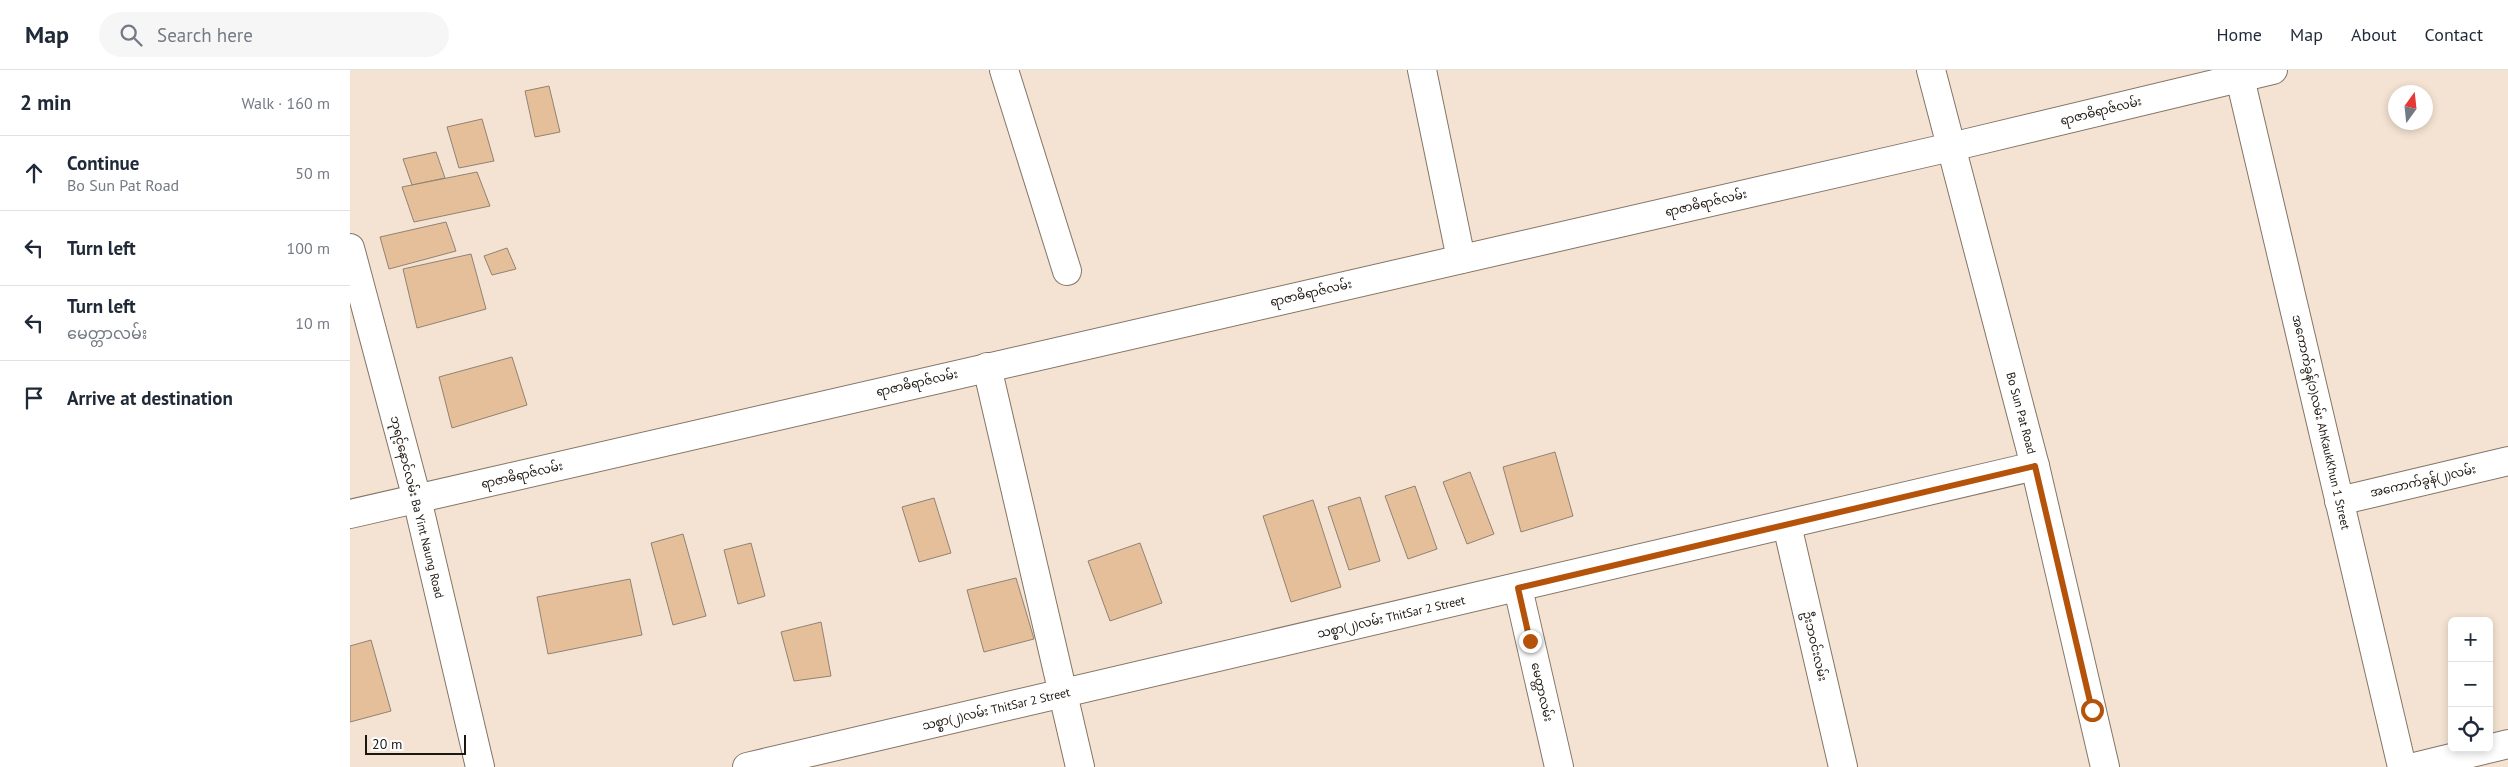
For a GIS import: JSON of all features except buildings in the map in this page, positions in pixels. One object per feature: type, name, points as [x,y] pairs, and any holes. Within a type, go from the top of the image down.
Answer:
[{"type":"street","points":[[1004,70],[1067,271]]},
{"type":"street","points":[[1422,70],[1461,259]]},
{"type":"street","name":"Bo Sun Pat Road","points":[[1931,70],[2035,466],[2105,767]]},
{"type":"street","name":"ရာဇာဓိရာဇ်လမ်း","points":[[350,514],[1951,147],[2273,70]]},
{"type":"street","name":"အကောက်ခွန်(၁)လမ်း AhKaukKhun 1 Street","points":[[2240,78],[2402,767]]},
{"type":"street","name":"ဘုရင့်နောင်လမ်း Ba Yint Naung Road","points":[[350,248],[417,499],[480,767]]},
{"type":"street","points":[[987,367],[1080,767]]},
{"type":"street","name":"အကောက်ခွန်(၂)လမ်း","points":[[2339,501],[2508,460]]},
{"type":"street","name":"သစ္စာ(၂)လမ်း ThitSar 2 Street","points":[[746,767],[806,760],[1063,694],[2035,466]]},
{"type":"street","name":"ဦးဘဝင်းလမ်း","points":[[1787,525],[1843,767]]},
{"type":"street","name":"မေတ္တာလမ်း","points":[[1518,588],[1559,767]]},
{"type":"street","points":[[2414,767],[2508,744]]},
{"type":"route","points":[[1530,641],[1518,588],[2035,466],[2092,710]]}]
